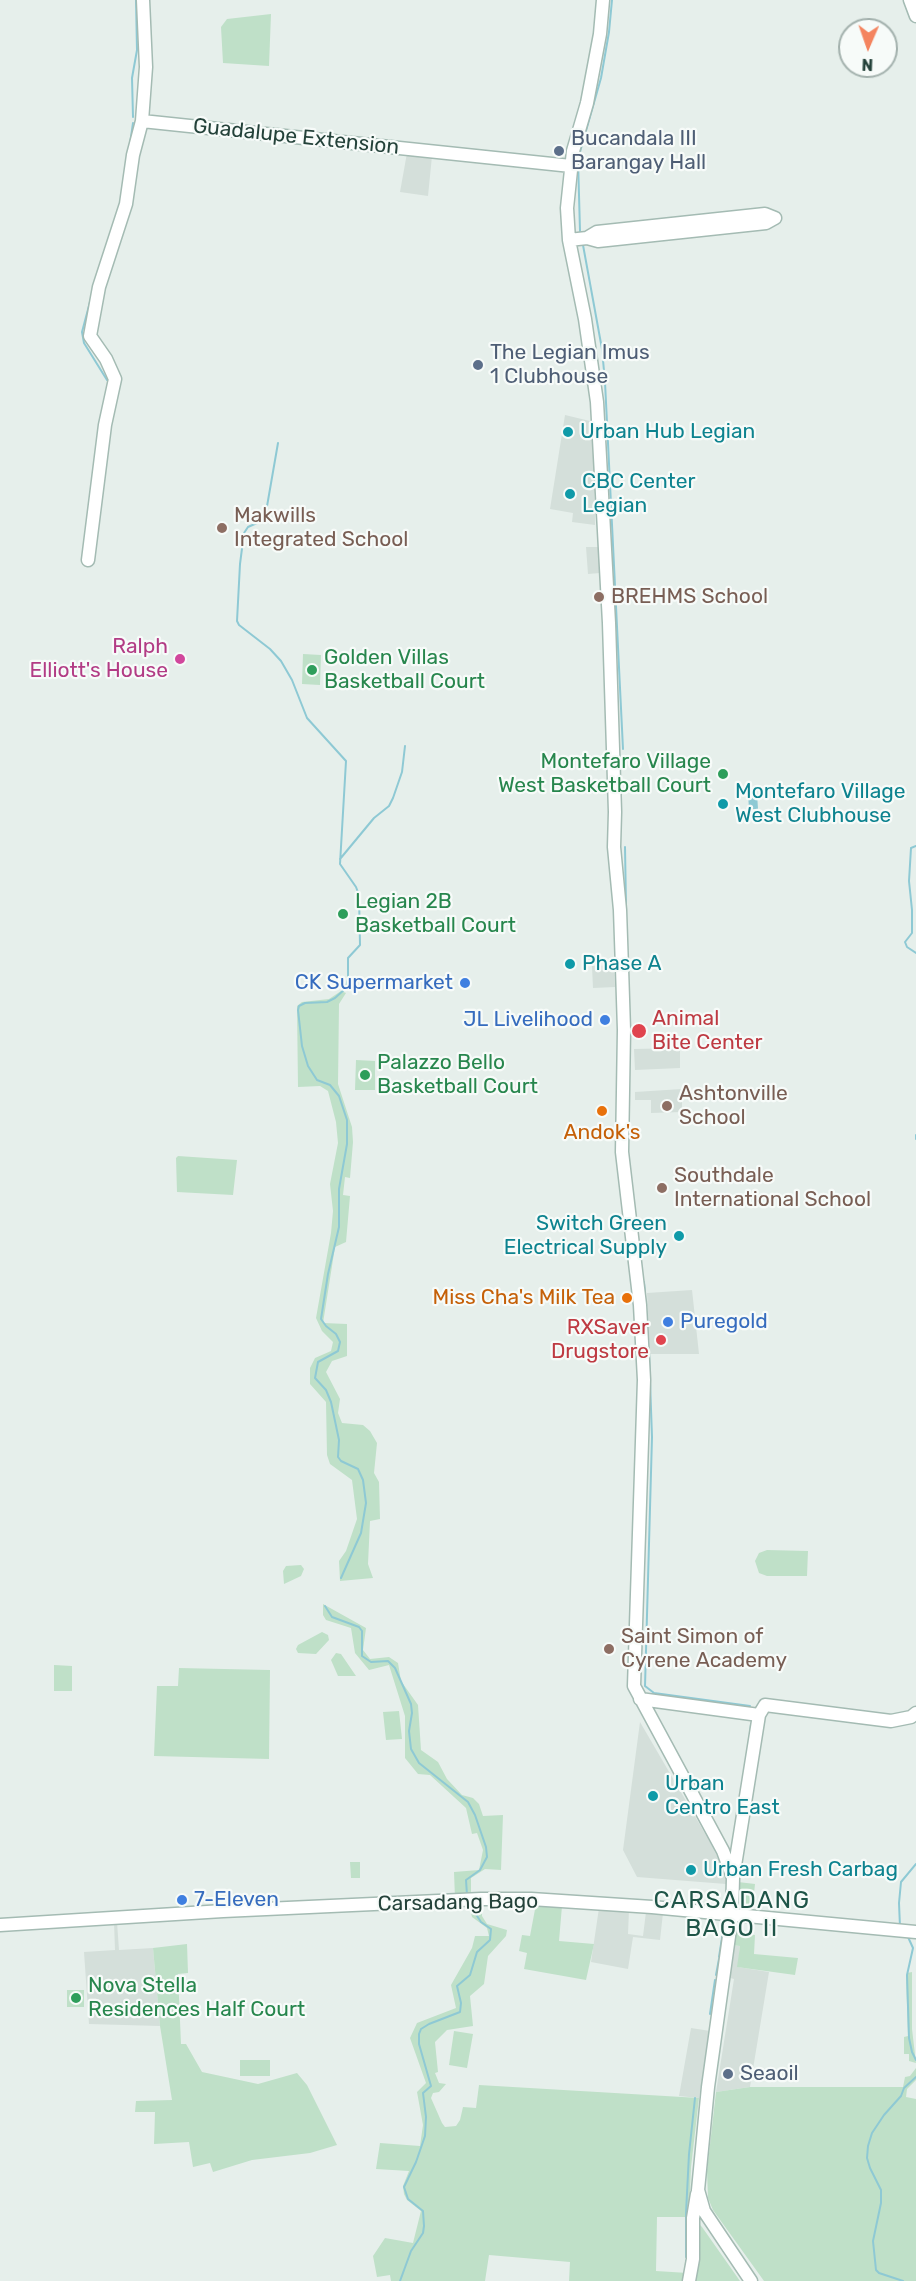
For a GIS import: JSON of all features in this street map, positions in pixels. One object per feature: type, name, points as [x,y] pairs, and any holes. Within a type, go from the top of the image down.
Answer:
[{"type":"main road","points":[[88,560],[105,425],[115,379],[106,359],[90,336],[99,286],[126,204],[133,155],[142,121],[146,67],[143,0]]},
{"type":"main road","points":[[603,0],[600,34],[587,103],[574,145],[567,208],[569,240],[596,388],[606,548],[615,847],[620,910],[624,1030],[622,1152],[640,1305],[644,1380],[634,1686],[723,1851],[733,1878]]},
{"type":"main road","points":[[910,0],[916,16]]},
{"type":"main road","name":"Guadalupe Extension","points":[[142,121],[571,166]]},
{"type":"main road","points":[[569,240],[587,238],[598,241],[766,223],[775,218],[765,214],[597,232],[587,238]]},
{"type":"main road","points":[[640,1699],[759,1715]]},
{"type":"main road","points":[[689,2281],[693,2259],[694,2210],[698,2190],[707,2091],[732,1915],[733,1878],[759,1715],[765,1705],[891,1721],[911,1717],[916,1713]]},
{"type":"main road","points":[[723,1851],[730,1854],[737,1850]]},
{"type":"main road","name":"Carsadang Bago","points":[[0,1925],[224,1911],[481,1899],[590,1903],[916,1932]]},
{"type":"main road","points":[[698,2190],[704,2211],[751,2281]]},
{"type":"shaded area","points":[[407,153],[432,156],[428,196],[400,192]]},
{"type":"shaded area","points":[[565,415],[594,422],[595,525],[572,522],[573,513],[550,509]]},
{"type":"shaded area","points":[[586,547],[599,547],[600,573],[588,574]]},
{"type":"shaded area","points":[[614,965],[615,987],[593,988],[592,966]]},
{"type":"shaded area","points":[[680,1048],[680,1068],[635,1070],[634,1049]]},
{"type":"shaded area","name":"Ashtonville School","points":[[682,1089],[682,1112],[651,1113],[651,1100],[635,1100],[635,1092]]},
{"type":"shaded area","points":[[692,1290],[699,1354],[650,1354],[647,1293]]},
{"type":"shaded area","points":[[640,1722],[710,1842],[726,1874],[726,1884],[637,1877],[623,1850]]},
{"type":"shaded area","points":[[599,1908],[629,1910],[628,1934],[643,1936],[646,1912],[663,1913],[660,1940],[633,1937],[628,1969],[591,1962]]},
{"type":"shaded area","points":[[114,1922],[117,1922],[119,1950],[153,1948],[160,2026],[89,2024],[84,1952],[115,1950]]},
{"type":"shaded area","points":[[731,1945],[740,1946],[738,1967],[769,1972],[750,2087],[716,2092],[734,1979],[726,1977]]},
{"type":"shaded area","points":[[691,2028],[710,2031],[699,2098],[679,2096]]},
{"type":"green space","points":[[271,14],[269,66],[223,63],[221,27],[227,19]]},
{"type":"green space","name":"Golden Villas Basketball Court","points":[[303,654],[321,655],[320,685],[302,684]]},
{"type":"green space","points":[[341,991],[346,993],[339,1004],[338,1084],[352,1127],[353,1142],[350,1178],[345,1177],[343,1195],[350,1196],[346,1242],[335,1247],[323,1323],[347,1324],[347,1356],[332,1361],[326,1372],[340,1399],[338,1413],[342,1423],[363,1425],[370,1431],[377,1443],[374,1473],[379,1482],[380,1519],[370,1521],[368,1564],[373,1578],[340,1581],[339,1561],[346,1551],[357,1519],[352,1480],[330,1464],[327,1455],[326,1402],[310,1384],[310,1368],[315,1358],[331,1351],[333,1342],[322,1331],[316,1318],[331,1233],[333,1211],[330,1184],[338,1143],[336,1122],[328,1091],[320,1086],[298,1087],[297,1006],[302,1002],[329,999]]},
{"type":"green space","name":"Palazzo Bello Basketball Court","points":[[356,1060],[375,1061],[375,1090],[355,1090]]},
{"type":"green space","points":[[178,1156],[237,1160],[233,1195],[177,1192],[176,1158]]},
{"type":"green space","points":[[767,1550],[808,1551],[807,1576],[767,1576],[759,1573],[755,1561],[759,1553]]},
{"type":"green space","points":[[301,1565],[304,1569],[301,1576],[284,1584],[283,1571],[286,1566]]},
{"type":"green space","points":[[323,1604],[366,1628],[363,1650],[370,1659],[389,1657],[398,1663],[401,1681],[418,1705],[421,1750],[438,1762],[447,1779],[462,1795],[473,1798],[479,1804],[483,1816],[503,1815],[501,1870],[485,1869],[471,1878],[471,1896],[455,1898],[454,1872],[479,1870],[483,1850],[477,1833],[472,1834],[466,1808],[430,1775],[418,1774],[405,1758],[405,1716],[389,1665],[369,1670],[355,1653],[351,1628],[326,1620],[323,1615]]},
{"type":"green space","points":[[322,1632],[328,1635],[329,1640],[316,1654],[298,1653],[296,1649],[298,1645]]},
{"type":"green space","points":[[336,1653],[341,1654],[356,1676],[338,1676],[331,1660]]},
{"type":"green space","points":[[54,1665],[72,1666],[72,1691],[54,1691]]},
{"type":"green space","points":[[179,1668],[270,1670],[269,1759],[154,1756],[157,1686],[178,1686]]},
{"type":"green space","points":[[399,1711],[402,1739],[386,1740],[383,1712]]},
{"type":"green space","points":[[350,1862],[360,1862],[360,1878],[351,1878]]},
{"type":"green space","points":[[738,1882],[755,1884],[752,1912],[735,1911]]},
{"type":"green space","points":[[536,1904],[562,1906],[559,1941],[594,1944],[586,1980],[524,1969],[527,1953],[519,1951],[522,1935],[530,1936]]},
{"type":"green space","points":[[469,1905],[482,1905],[482,1916],[487,1924],[507,1930],[506,1936],[488,1956],[484,1984],[470,1996],[473,2026],[447,2030],[435,2042],[438,2072],[435,2073],[439,2083],[446,2084],[439,2092],[433,2093],[431,2098],[442,2123],[445,2127],[456,2126],[463,2107],[476,2108],[479,2085],[699,2098],[691,2167],[689,2217],[657,2217],[656,2271],[688,2273],[687,2281],[569,2281],[570,2262],[489,2255],[485,2281],[391,2281],[390,2275],[377,2277],[373,2256],[385,2238],[413,2243],[421,2211],[407,2200],[404,2194],[403,2186],[409,2171],[376,2169],[380,2143],[420,2146],[423,2125],[417,2092],[426,2083],[410,2038],[417,2023],[456,2008],[451,1985],[472,1948],[475,1936],[489,1936],[487,1928],[472,1917]]},
{"type":"green space","points":[[733,1932],[755,1935],[754,1954],[798,1958],[795,1975],[737,1967],[740,1946],[731,1945]]},
{"type":"green space","points":[[187,1944],[188,1973],[178,1974],[181,2044],[186,2044],[202,2072],[258,2084],[297,2073],[307,2085],[337,2145],[310,2153],[252,2160],[213,2172],[210,2163],[193,2167],[189,2142],[154,2144],[155,2112],[135,2112],[136,2101],[172,2100],[160,2026],[153,1948]]},
{"type":"green space","points":[[912,1972],[912,2029],[916,2063],[909,2061],[909,2054],[904,2054],[904,2037],[908,2036],[906,1977],[907,1973]]},
{"type":"green space","name":"Nova Stella Residences Half Court","points":[[67,1990],[84,1990],[84,2007],[67,2007]]},
{"type":"green space","points":[[454,2031],[473,2034],[467,2068],[449,2065]]},
{"type":"green space","points":[[240,2060],[270,2060],[270,2076],[240,2076]]},
{"type":"green space","points":[[916,2068],[916,2080],[907,2089],[906,2097],[916,2099],[916,2281],[764,2281],[713,2210],[708,2198],[707,2171],[716,2092],[750,2087],[903,2087],[905,2077],[910,2076]]},
{"type":"green space","points":[[698,2223],[740,2281],[692,2281],[700,2246],[696,2228]]},
{"type":"water","points":[[757,793],[758,809],[749,809],[748,794]]},
{"type":"waterway","points":[[133,117],[132,78],[137,50],[136,0]]},
{"type":"waterway","points":[[580,231],[578,159],[601,78],[612,0]]},
{"type":"waterway","points":[[130,144],[133,123]]},
{"type":"waterway","points":[[583,245],[602,349],[605,382],[623,749]]},
{"type":"waterway","points":[[98,272],[82,332],[84,343],[107,380]]},
{"type":"waterway","points":[[278,443],[266,512],[244,533],[237,621],[281,661],[292,680],[307,718],[346,761],[340,864],[359,895],[360,945],[348,958],[348,979],[345,989],[327,1002],[305,1003],[299,1006],[298,1010],[302,1046],[308,1066],[317,1080],[330,1085],[339,1096],[347,1120],[347,1144],[339,1189],[339,1227],[321,1319],[336,1334],[340,1342],[338,1351],[318,1362],[315,1378],[326,1390],[331,1402],[339,1440],[338,1457],[341,1461],[358,1469],[363,1480],[366,1503],[361,1533],[341,1578]]},
{"type":"waterway","points":[[340,859],[374,818],[389,806],[402,772],[405,746]]},
{"type":"waterway","points":[[916,846],[911,848],[909,881],[912,933],[905,942],[907,947],[916,953]]},
{"type":"waterway","points":[[625,847],[626,906]]},
{"type":"waterway","points":[[644,1282],[645,1293]]},
{"type":"waterway","points":[[649,1353],[652,1437],[645,1686],[654,1693],[750,1706]]},
{"type":"waterway","points":[[325,1606],[332,1617],[359,1627],[362,1631],[362,1656],[371,1662],[388,1661],[395,1668],[411,1704],[409,1731],[411,1749],[419,1763],[468,1802],[475,1815],[487,1857],[480,1870],[466,1880],[467,1895]]},
{"type":"waterway","points":[[750,1735],[751,1724]]},
{"type":"waterway","points":[[900,1927],[901,1882],[916,1864]]},
{"type":"waterway","points":[[400,2281],[411,2251],[423,2233],[424,2226],[423,2211],[408,2199],[404,2187],[425,2136],[426,2117],[423,2093],[431,2086],[419,2044],[419,2034],[421,2029],[429,2024],[460,2012],[461,2003],[457,1986],[470,1975],[477,1952],[490,1940],[491,1929],[481,1922],[470,1905]]},
{"type":"waterway","points":[[719,1957],[725,1919]]},
{"type":"waterway","points":[[908,1937],[913,1948],[907,1975],[909,2038],[916,2060]]},
{"type":"waterway","points":[[716,1975],[719,1959]]},
{"type":"waterway","points":[[710,2014],[715,1980]]},
{"type":"waterway","points":[[903,2281],[876,2270],[873,2241],[881,2203],[881,2190],[867,2158],[872,2133],[901,2096],[904,2088],[916,2077]]},
{"type":"waterway","points":[[686,2257],[689,2154],[695,2098]]},
{"type":"waterway","points":[[686,2261],[686,2268]]},
{"type":"place","name":"Bucandala III Barangay Hall","points":[[559,151]]},
{"type":"place","name":"The Legian Imus 1 Clubhouse","points":[[478,365]]},
{"type":"place","name":"Urban Hub Legian","points":[[568,432]]},
{"type":"place","name":"CBC Center Legian","points":[[570,494]]},
{"type":"place","name":"Makwills Integrated School","points":[[222,528]]},
{"type":"place","name":"BREHMS School","points":[[599,597]]},
{"type":"place","name":"Ralph Elliott's House","points":[[180,659]]},
{"type":"place","name":"Golden Villas Basketball Court","points":[[312,670]]},
{"type":"place","name":"Montefaro Village West Basketball Court","points":[[723,774]]},
{"type":"place","name":"Montefaro Village West Clubhouse","points":[[723,804]]},
{"type":"place","name":"Legian 2B Basketball Court","points":[[343,914]]},
{"type":"place","name":"Phase A","points":[[570,964]]},
{"type":"place","name":"CK Supermarket","points":[[465,983]]},
{"type":"place","name":"JL Livelihood","points":[[605,1020]]},
{"type":"place","name":"Animal Bite Center","points":[[639,1031]]},
{"type":"place","name":"Palazzo Bello Basketball Court","points":[[365,1075]]},
{"type":"place","name":"Ashtonville School","points":[[667,1106]]},
{"type":"place","name":"Andok's","points":[[602,1111]]},
{"type":"place","name":"Southdale International School","points":[[662,1188]]},
{"type":"place","name":"Switch Green Electrical Supply","points":[[679,1236]]},
{"type":"place","name":"Miss Cha's Milk Tea","points":[[627,1298]]},
{"type":"place","name":"Puregold","points":[[668,1322]]},
{"type":"place","name":"RXSaver Drugstore","points":[[661,1340]]},
{"type":"place","name":"Saint Simon of Cyrene Academy","points":[[609,1649]]},
{"type":"place","name":"Urban Centro East","points":[[653,1796]]},
{"type":"place","name":"Urban Fresh Carbag","points":[[691,1870]]},
{"type":"place","name":"7-Eleven","points":[[182,1900]]},
{"type":"place","name":"Nova Stella Residences Half Court","points":[[76,1998]]},
{"type":"place","name":"Seaoil","points":[[728,2074]]},
{"type":"district","name":"CARSADANG BAGO II","points":[[732,1915]]}]
